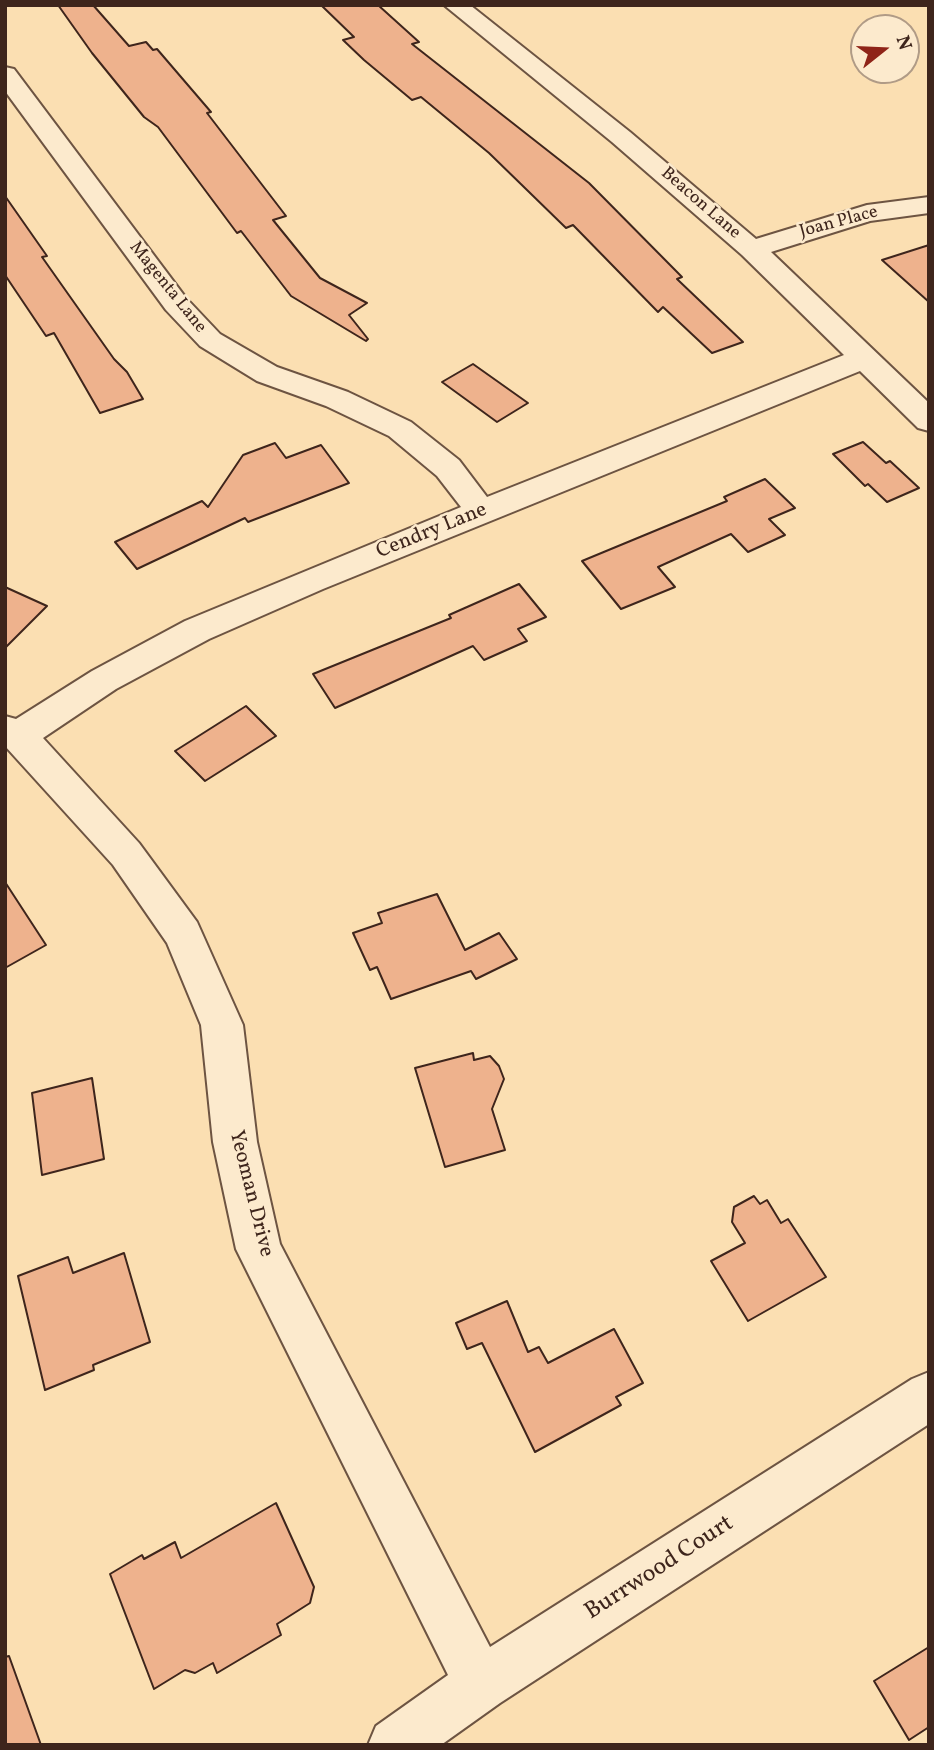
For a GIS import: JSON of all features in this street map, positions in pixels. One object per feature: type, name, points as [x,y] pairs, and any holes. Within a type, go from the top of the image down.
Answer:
[{"type":"street","name":"Beacon Lane","points":[[455,5],[621,137],[752,249],[862,359],[929,421]]},
{"type":"street","name":"Magenta Lane","points":[[5,74],[176,304],[210,340],[267,374],[337,399],[400,429],[448,468],[481,511]]},
{"type":"street","name":"Joan Place","points":[[752,249],[867,213],[929,205]]},
{"type":"street","name":"Cendry Lane","points":[[12,733],[197,630],[481,511],[862,359]]},
{"type":"street","name":"Yeoman Drive","points":[[12,733],[66,785],[126,855],[183,934],[222,1026],[235,1142],[259,1249],[481,1684]]},
{"type":"street","name":"Burrwood Court","points":[[395,1745],[481,1684],[929,1396]]},
{"type":"building","points":[[58,5],[93,5],[129,46],[146,42],[153,50],[157,49],[211,112],[207,113],[286,216],[273,220],[320,278],[367,303],[349,315],[368,339],[366,341],[291,296],[241,231],[237,233],[158,127],[144,117],[92,53]]},
{"type":"building","points":[[321,5],[378,5],[419,42],[412,44],[589,183],[682,277],[677,279],[743,342],[712,353],[663,307],[658,312],[573,225],[566,228],[489,153],[421,97],[412,100],[364,60],[343,40],[354,37]]},
{"type":"building","points":[[5,196],[47,256],[42,257],[114,359],[127,372],[143,399],[100,413],[54,333],[46,336],[5,275]]},
{"type":"building","points":[[929,245],[929,302],[882,260]]},
{"type":"building","points":[[473,364],[528,403],[497,422],[442,382]]},
{"type":"building","points":[[863,442],[886,463],[890,461],[919,488],[887,502],[868,484],[865,486],[833,454]]},
{"type":"building","points":[[275,443],[286,458],[321,445],[349,483],[248,522],[245,518],[137,569],[115,542],[202,501],[208,507],[243,455]]},
{"type":"building","points":[[765,479],[795,508],[769,519],[785,535],[748,552],[731,534],[658,567],[675,587],[621,609],[582,561],[727,501],[724,497]]},
{"type":"building","points":[[519,584],[546,617],[518,629],[527,641],[484,660],[473,646],[335,708],[313,674],[451,618],[449,615]]},
{"type":"building","points":[[5,587],[47,606],[5,648]]},
{"type":"building","points":[[246,706],[276,736],[205,781],[175,751]]},
{"type":"building","points":[[5,882],[46,945],[5,968]]},
{"type":"building","points":[[437,894],[465,950],[499,933],[517,959],[476,979],[471,971],[391,999],[377,967],[370,970],[353,933],[382,923],[378,913]]},
{"type":"building","points":[[473,1053],[474,1060],[490,1056],[499,1066],[504,1079],[492,1109],[505,1150],[445,1167],[415,1068]]},
{"type":"building","points":[[92,1078],[104,1159],[42,1175],[32,1093]]},
{"type":"building","points":[[754,1196],[760,1204],[767,1200],[781,1223],[788,1219],[826,1277],[748,1321],[711,1261],[745,1243],[732,1222],[734,1207]]},
{"type":"building","points":[[124,1253],[150,1342],[93,1365],[94,1370],[45,1390],[18,1276],[68,1257],[73,1273]]},
{"type":"building","points":[[507,1301],[528,1352],[539,1347],[548,1363],[614,1329],[643,1383],[616,1397],[621,1405],[535,1452],[482,1343],[467,1349],[456,1323]]},
{"type":"building","points":[[276,1503],[314,1587],[310,1603],[277,1624],[281,1635],[217,1673],[213,1663],[195,1673],[185,1670],[154,1689],[110,1574],[142,1555],[144,1559],[175,1542],[181,1558]]},
{"type":"building","points":[[929,1647],[929,1727],[909,1740],[874,1681]]},
{"type":"building","points":[[9,1656],[41,1745],[5,1745],[5,1657]]}]
